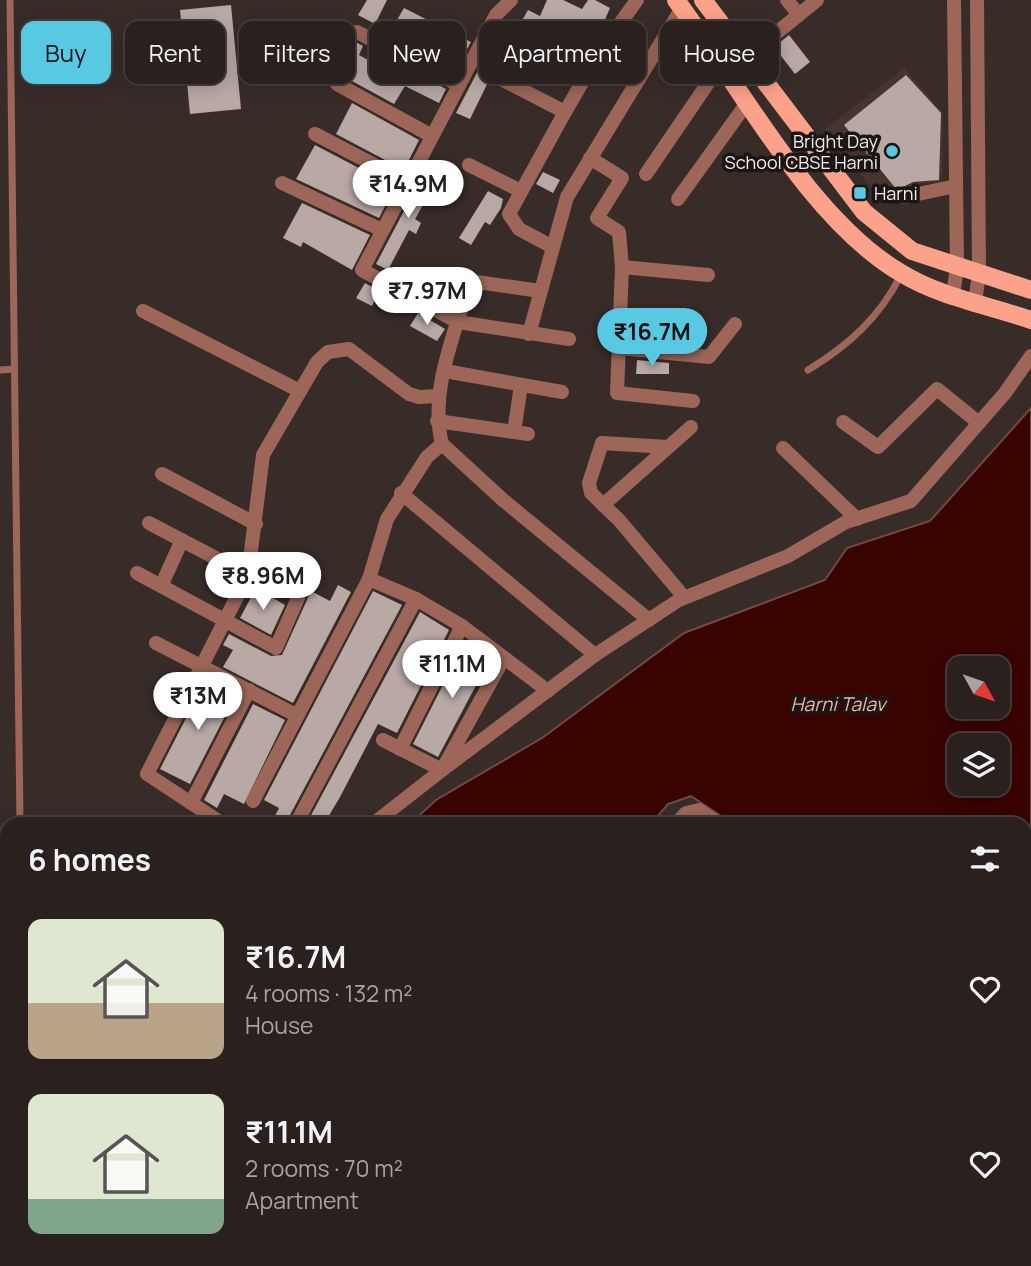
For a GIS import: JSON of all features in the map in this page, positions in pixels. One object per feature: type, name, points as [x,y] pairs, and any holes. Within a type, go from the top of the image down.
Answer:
[{"type":"main road","points":[[703,0],[720,21]]},
{"type":"main road","points":[[679,4],[691,21]]},
{"type":"main road","points":[[734,84],[823,206],[868,249],[902,274],[975,303],[1031,320]]},
{"type":"main road","points":[[769,84],[864,212],[912,251],[1031,290]]},
{"type":"main road","points":[[823,206],[846,189]]},
{"type":"street","points":[[511,0],[496,15],[362,270],[458,322],[569,339]]},
{"type":"street","points":[[551,246],[512,223],[509,214],[601,50],[637,0]]},
{"type":"street","points":[[787,0],[799,15]]},
{"type":"street","points":[[779,31],[817,0]]},
{"type":"street","points":[[953,295],[957,267],[954,0]]},
{"type":"street","points":[[975,303],[979,273],[977,0]]},
{"type":"street","points":[[529,334],[566,197],[679,4]]},
{"type":"street","points":[[357,32],[459,85]]},
{"type":"street","points":[[337,84],[432,136]]},
{"type":"street","points":[[511,84],[565,112]]},
{"type":"street","points":[[646,174],[707,84]]},
{"type":"street","points":[[678,199],[747,103]]},
{"type":"street","points":[[315,134],[407,182]]},
{"type":"street","points":[[590,158],[622,178],[597,218],[619,232],[622,267],[617,393],[693,401]]},
{"type":"street","points":[[469,165],[521,191]]},
{"type":"street","points":[[282,183],[382,230]]},
{"type":"street","points":[[904,197],[956,186]]},
{"type":"street","points":[[622,267],[708,275]]},
{"type":"street","points":[[540,291],[470,281],[438,396],[436,421],[442,444],[503,500],[649,620]]},
{"type":"street","points":[[143,311],[300,391]]},
{"type":"street","points":[[619,348],[686,360],[709,357],[735,324]]},
{"type":"street","points":[[212,817],[147,774],[248,576],[263,455],[317,362],[328,352],[349,349],[409,394],[419,397],[438,396]]},
{"type":"street","points":[[382,817],[595,655],[684,597],[788,556],[836,527],[911,501],[979,423],[1031,356]]},
{"type":"street","points":[[445,372],[562,392]]},
{"type":"street","points":[[436,421],[521,433],[521,385]]},
{"type":"street","points":[[843,422],[878,447],[937,389],[979,423]]},
{"type":"street","points":[[603,505],[691,427]]},
{"type":"street","points":[[668,447],[602,443],[597,451],[589,483],[591,493],[620,520],[684,597]]},
{"type":"street","points":[[253,801],[369,579],[387,519],[401,493],[427,457],[442,444]]},
{"type":"street","points":[[783,448],[856,519]]},
{"type":"street","points":[[162,474],[256,524]]},
{"type":"street","points":[[401,493],[595,655]]},
{"type":"street","points":[[149,523],[248,576]]},
{"type":"street","points":[[162,584],[182,540]]},
{"type":"street","points":[[137,573],[162,584],[276,648],[298,598]]},
{"type":"street","points":[[369,579],[416,599],[462,626],[548,691]]},
{"type":"street","points":[[300,817],[416,599]]},
{"type":"street","points":[[400,749],[462,626]]},
{"type":"street","points":[[156,643],[296,715]]},
{"type":"street","points":[[442,770],[504,657]]},
{"type":"street","points":[[191,803],[249,690]]},
{"type":"street","points":[[383,740],[442,770]]},
{"type":"street","points":[[682,817],[686,813],[699,810],[710,817]]},
{"type":"lane","points":[[10,0],[20,817]]},
{"type":"lane","points":[[808,370],[859,334],[880,312],[902,274]]},
{"type":"lane","points":[[0,370],[15,369]]},
{"type":"shaded area","name":"Bright Day School CBSE Harni","points":[[904,68],[943,113],[942,182],[913,184],[897,197],[876,194],[825,129]]},
{"type":"water","name":"Harni Talav","points":[[1031,408],[1031,817],[722,817],[691,796],[668,804],[657,817],[418,817],[436,800],[542,738],[684,633],[825,580],[847,548],[930,521]]},
{"type":"building","points":[[367,0],[387,0],[376,21],[369,21],[358,15]]},
{"type":"building","points":[[547,0],[563,0],[582,9],[588,0],[595,0],[610,8],[604,21],[522,21],[528,10],[540,16]]},
{"type":"building","points":[[231,5],[241,109],[190,114],[187,84],[225,84],[225,21],[181,21],[180,10]]},
{"type":"building","points":[[404,8],[430,21],[396,21]]},
{"type":"building","points":[[789,35],[810,62],[795,74],[779,53],[779,43]]},
{"type":"building","points":[[465,39],[471,42],[465,53]]},
{"type":"building","points":[[355,42],[363,46],[359,55],[369,60],[369,84],[436,84],[446,89],[439,103],[405,86],[394,104],[355,83]]},
{"type":"building","points":[[479,69],[479,84],[487,84],[470,119],[456,113]]},
{"type":"building","name":"Bright Day School CBSE Harni","points":[[906,75],[941,113],[939,180],[913,182],[897,190],[844,125]]},
{"type":"building","points":[[352,103],[419,140],[404,170],[336,134]]},
{"type":"building","points":[[315,145],[395,187],[379,218],[296,179]]},
{"type":"building","points":[[425,171],[438,178],[415,219],[421,223],[416,234],[409,230],[388,270],[376,264]]},
{"type":"building","points":[[543,172],[560,180],[553,193],[536,184]]},
{"type":"building","points":[[488,191],[503,199],[501,208],[490,225],[485,222],[471,245],[459,238]]},
{"type":"building","points":[[302,203],[370,235],[352,270],[303,242],[301,247],[283,238]]},
{"type":"building","points":[[365,283],[379,291],[372,306],[356,298]]},
{"type":"building","points":[[418,313],[445,329],[437,341],[410,326]]},
{"type":"building","points":[[637,360],[669,363],[669,374],[636,374]]},
{"type":"building","points":[[338,585],[351,592],[293,703],[223,667],[233,650],[223,645],[229,634],[271,656],[282,655],[311,591],[330,601]]},
{"type":"building","points":[[256,588],[285,605],[271,635],[240,618]]},
{"type":"building","points":[[373,591],[402,605],[290,817],[274,817],[279,808],[264,800]]},
{"type":"building","points":[[420,612],[449,630],[397,733],[378,724],[328,817],[310,817]]},
{"type":"building","points":[[465,641],[490,659],[438,757],[413,744]]},
{"type":"building","points":[[206,679],[236,695],[190,784],[160,769]]},
{"type":"building","points":[[253,704],[285,720],[244,804],[224,794],[217,808],[204,800]]},
{"type":"place","name":"Bright Day School CBSE Harni","points":[[892,151]]},
{"type":"place","name":"Harni","points":[[860,193]]}]
